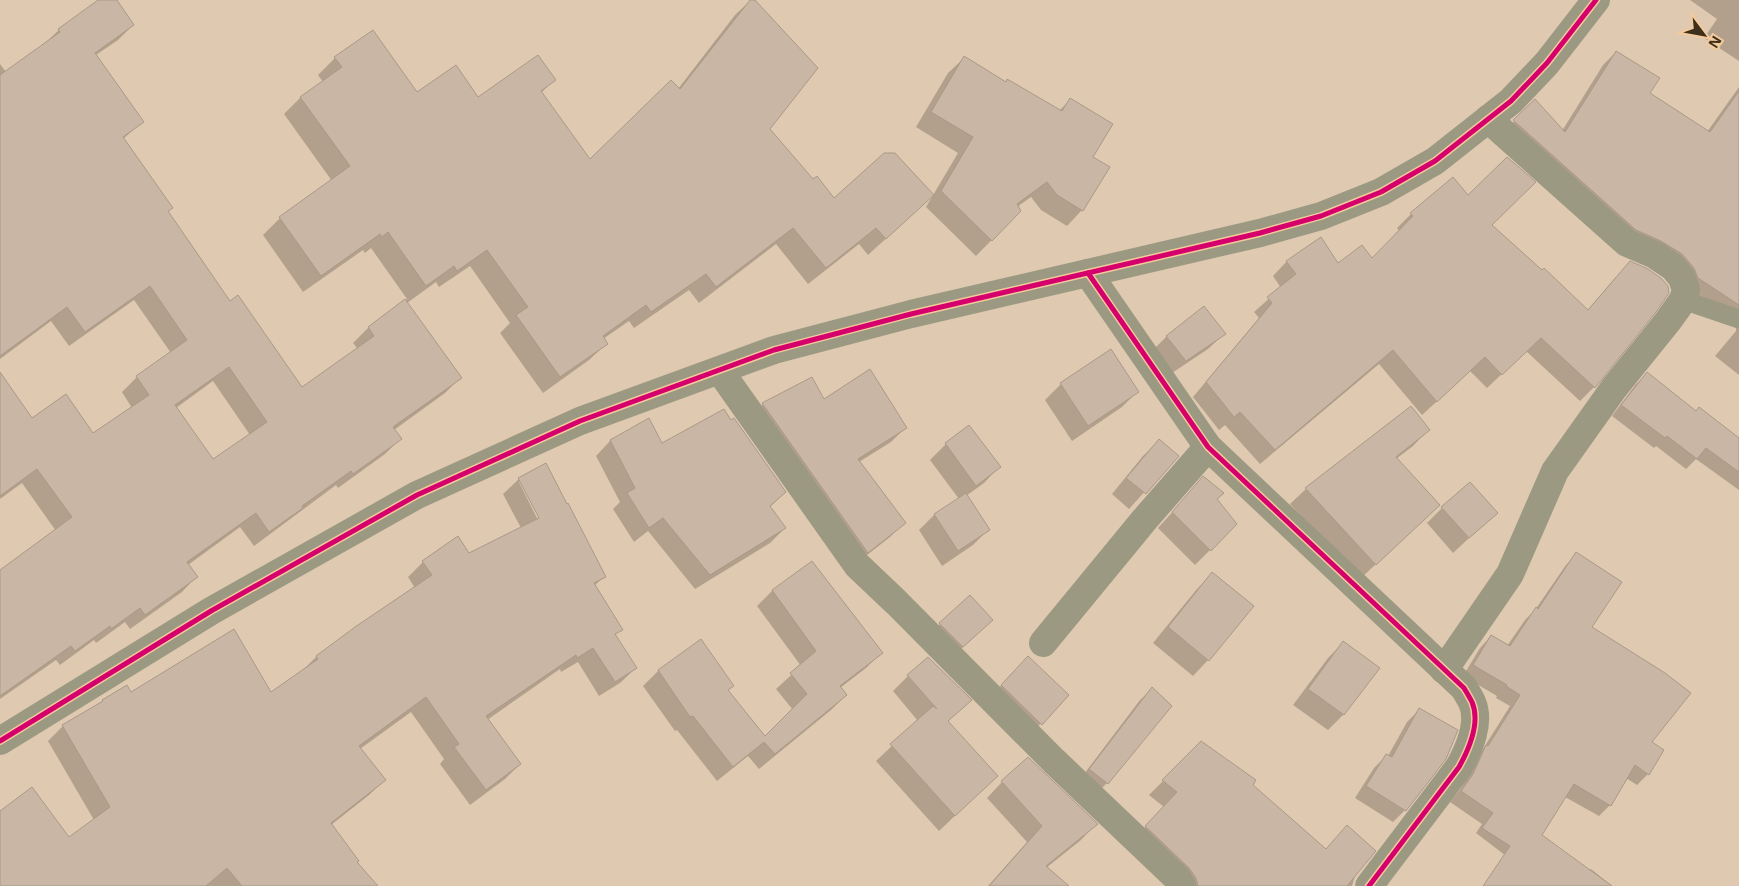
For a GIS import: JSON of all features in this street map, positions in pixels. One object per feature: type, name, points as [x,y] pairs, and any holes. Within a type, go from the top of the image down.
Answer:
[{"type":"street","points":[[0,741],[212,611],[417,495],[580,421],[783,348],[911,314],[1260,233],[1321,216],[1381,192],[1434,161],[1511,101],[1547,63],[1596,0]]},
{"type":"street","points":[[1444,670],[1510,574],[1555,471],[1614,388],[1683,300],[1686,290],[1682,278],[1674,267],[1656,254],[1627,243],[1488,120]]},
{"type":"street","points":[[1088,273],[1208,446],[1464,688],[1473,704],[1475,720],[1467,753],[1459,767],[1369,886]]},
{"type":"street","points":[[720,371],[857,565],[1061,768],[1178,879],[1182,886]]},
{"type":"street","points":[[1043,643],[1208,446]]},
{"type":"lane","points":[[1683,300],[1739,319]]},
{"type":"building","points":[[98,0],[117,0],[134,25],[95,53],[144,122],[123,137],[173,208],[168,211],[230,301],[238,295],[302,387],[374,336],[368,327],[405,299],[462,378],[393,427],[402,439],[353,474],[351,471],[269,532],[256,513],[187,562],[198,577],[145,615],[140,608],[111,629],[110,626],[75,651],[71,646],[0,696],[0,570],[72,517],[37,469],[0,496],[0,372],[32,418],[66,394],[93,433],[149,395],[136,376],[187,340],[150,286],[85,332],[67,307],[0,356],[0,75],[60,32],[58,29]],"holes":[[[229,367],[267,422],[213,459],[175,405]]]},
{"type":"building","points":[[750,0],[755,0],[818,68],[770,129],[813,179],[817,176],[834,198],[884,153],[895,153],[934,195],[886,239],[876,228],[826,268],[793,228],[716,287],[706,274],[651,312],[646,305],[603,336],[608,344],[560,377],[516,315],[528,307],[487,250],[457,271],[454,266],[426,286],[388,232],[382,237],[380,234],[321,276],[279,217],[350,166],[300,97],[342,67],[334,57],[373,30],[417,92],[456,65],[478,97],[538,55],[556,80],[541,91],[590,159],[671,80],[680,89]]},
{"type":"building","points":[[1616,51],[1660,78],[1650,93],[1710,132],[1739,91],[1739,305],[1698,278],[1694,268],[1682,254],[1661,241],[1636,230],[1513,120],[1535,99],[1565,132]]},
{"type":"building","points":[[964,56],[1006,82],[1007,79],[1062,111],[1070,98],[1113,124],[1093,157],[1110,167],[1083,211],[1057,195],[1047,182],[1017,204],[1021,211],[992,241],[941,191],[973,137],[931,112]]},
{"type":"building","points":[[1507,157],[1536,182],[1492,225],[1542,270],[1544,268],[1588,310],[1630,261],[1648,269],[1668,286],[1669,293],[1656,312],[1595,388],[1541,338],[1502,375],[1485,357],[1437,402],[1393,350],[1275,450],[1240,412],[1234,417],[1206,382],[1272,303],[1267,297],[1296,274],[1286,261],[1321,237],[1338,263],[1362,245],[1372,258],[1413,216],[1410,213],[1453,177],[1468,195]]},
{"type":"building","points":[[1204,306],[1226,334],[1186,361],[1166,336]]},
{"type":"building","points":[[1111,349],[1139,392],[1088,426],[1060,383]]},
{"type":"building","points":[[870,369],[907,428],[858,459],[906,523],[868,553],[762,403],[812,377],[824,399]]},
{"type":"building","points":[[1647,372],[1696,411],[1699,407],[1739,438],[1739,472],[1706,448],[1697,459],[1621,405]]},
{"type":"building","points":[[1411,406],[1430,430],[1396,457],[1440,505],[1376,565],[1305,488]]},
{"type":"building","points":[[724,409],[731,420],[734,418],[786,492],[770,506],[786,528],[710,575],[663,518],[649,528],[627,493],[635,488],[610,440],[649,418],[662,443]]},
{"type":"building","points":[[969,425],[1001,467],[976,486],[945,443]]},
{"type":"building","points":[[1159,439],[1179,456],[1146,494],[1126,478]]},
{"type":"building","points":[[546,463],[606,577],[594,583],[623,630],[615,634],[637,668],[615,682],[593,648],[577,658],[576,655],[486,716],[521,764],[486,790],[454,747],[459,744],[426,697],[359,746],[386,780],[331,823],[359,861],[357,862],[378,886],[242,886],[227,868],[206,886],[0,886],[0,811],[32,787],[69,837],[110,807],[62,725],[127,685],[131,692],[234,629],[271,692],[318,659],[316,656],[355,627],[432,575],[422,561],[458,536],[469,553],[539,518],[518,478]]},
{"type":"building","points":[[1203,476],[1224,493],[1217,499],[1237,524],[1211,551],[1172,512]]},
{"type":"building","points":[[1470,482],[1498,513],[1469,538],[1441,507]]},
{"type":"building","points":[[966,493],[990,530],[958,551],[934,514]]},
{"type":"building","points":[[1576,552],[1622,582],[1592,627],[1665,673],[1691,693],[1652,742],[1664,750],[1649,775],[1635,765],[1611,806],[1574,784],[1542,835],[1612,886],[1483,886],[1510,846],[1482,828],[1493,813],[1461,791],[1473,774],[1486,745],[1488,746],[1520,695],[1473,665],[1491,635],[1510,646],[1536,607],[1538,609]]},
{"type":"building","points":[[812,561],[883,653],[840,686],[847,695],[775,754],[764,742],[733,767],[693,716],[690,717],[658,670],[701,639],[734,686],[728,690],[765,736],[807,694],[790,673],[816,651],[772,590]]},
{"type":"building","points":[[1212,572],[1254,606],[1209,661],[1168,627]]},
{"type":"building","points":[[970,595],[993,620],[963,647],[939,623]]},
{"type":"building","points":[[1343,641],[1380,668],[1344,715],[1308,689]]},
{"type":"building","points":[[1028,656],[1069,695],[1042,725],[1001,685]]},
{"type":"building","points":[[928,657],[972,700],[948,721],[998,776],[955,816],[890,744],[933,706],[937,709],[907,675]]},
{"type":"building","points":[[1152,687],[1172,706],[1108,784],[1089,769]]},
{"type":"building","points":[[1419,708],[1458,730],[1446,759],[1406,811],[1366,786],[1386,754],[1392,757]]},
{"type":"building","points":[[1201,741],[1256,780],[1253,785],[1326,849],[1347,825],[1376,851],[1347,886],[1198,886],[1196,878],[1189,868],[1145,826],[1177,792],[1162,780]]},
{"type":"building","points":[[1028,757],[1098,824],[1046,866],[1069,886],[989,886],[1042,826],[1001,781]]},
{"type":"cycle path","points":[[0,741],[211,611],[417,495],[580,421],[774,350],[911,314],[1260,233],[1321,216],[1381,192],[1435,161],[1511,101],[1547,63],[1596,0]]},
{"type":"cycle path","points":[[1088,273],[1208,447],[1464,688],[1472,702],[1475,718],[1473,736],[1459,767],[1369,886]]}]
